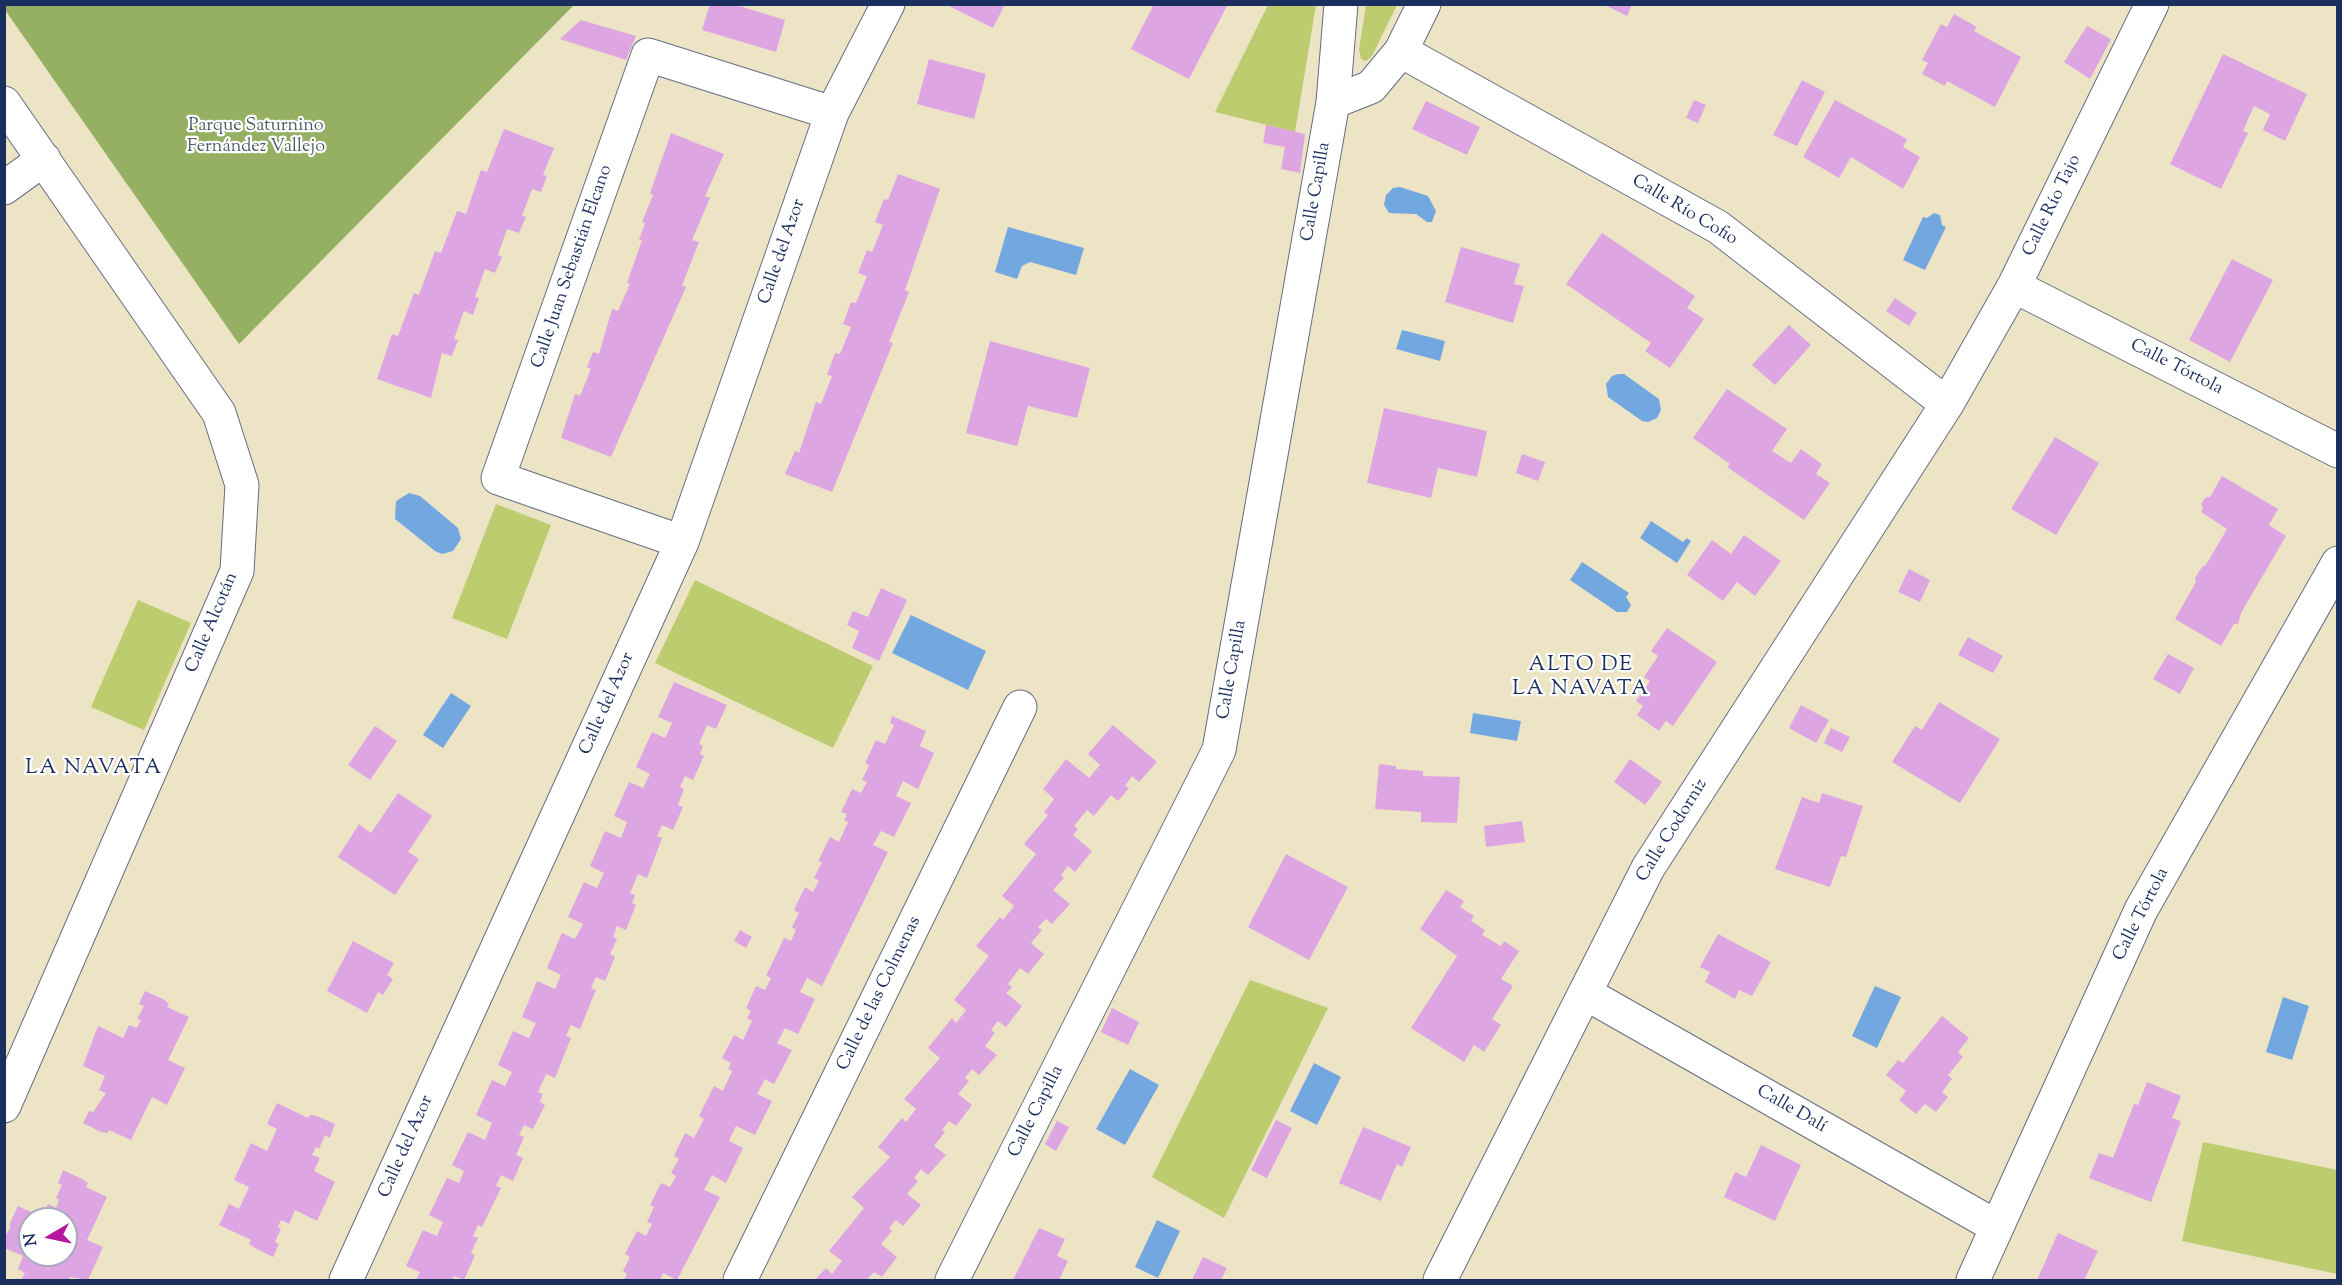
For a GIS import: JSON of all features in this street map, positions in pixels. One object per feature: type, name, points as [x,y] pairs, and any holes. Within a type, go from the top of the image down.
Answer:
[{"type":"street","name":"Calle del Azor","points":[[346,1281],[682,542],[832,113],[888,4]]},
{"type":"street","name":"Calle Capilla","points":[[952,1281],[1219,750],[1333,102],[1341,4]]},
{"type":"street","points":[[1333,102],[1371,87],[1401,51],[1424,4]]},
{"type":"street","name":"Calle Río Tajo","points":[[1947,404],[2014,286],[2152,4]]},
{"type":"street","name":"Calle Río Cofio","points":[[1401,51],[1718,227],[1947,404]]},
{"type":"street","name":"Calle Juan Sebastián Elcano","points":[[682,542],[498,477],[648,56],[832,113]]},
{"type":"street","name":"Calle Alcotán","points":[[4,103],[219,413],[242,485],[237,571],[4,1107]]},
{"type":"street","points":[[4,188],[44,159]]},
{"type":"street","name":"Calle Tórtola","points":[[2014,286],[2337,451]]},
{"type":"street","name":"Calle Codorniz","points":[[1440,1281],[1648,868],[1947,404]]},
{"type":"street","name":"Calle Tórtola","points":[[1973,1281],[2141,910],[2337,563]]},
{"type":"street","name":"Calle de las Colmenas","points":[[740,1281],[1020,707]]},
{"type":"street","name":"Calle Dalí","points":[[1585,993],[1997,1227]]},
{"type":"green space","name":"Parque Saturnino Fernández Vallejo","points":[[4,5],[574,5],[239,344],[5,10]]},
{"type":"green space","points":[[1268,5],[1316,5],[1295,132],[1215,112]]},
{"type":"green space","points":[[1366,5],[1397,5],[1372,56],[1366,61],[1361,59],[1359,50]]},
{"type":"green space","points":[[496,504],[551,525],[507,639],[452,618]]},
{"type":"green space","points":[[695,580],[873,666],[833,748],[655,663]]},
{"type":"green space","points":[[138,600],[191,623],[144,730],[91,707]]},
{"type":"green space","points":[[1250,980],[1328,1008],[1224,1218],[1152,1177]]},
{"type":"green space","points":[[2203,1142],[2337,1170],[2337,1274],[2182,1241]]},
{"type":"water","points":[[1400,187],[1428,196],[1436,211],[1432,222],[1427,222],[1416,214],[1389,213],[1384,205],[1386,195],[1393,188]]},
{"type":"water","points":[[1934,213],[1940,215],[1942,225],[1946,227],[1925,270],[1903,260],[1923,217],[1927,218]]},
{"type":"water","points":[[1008,227],[1084,248],[1076,275],[1030,262],[1022,266],[1017,279],[995,272]]},
{"type":"water","points":[[1402,330],[1445,341],[1440,361],[1396,349]]},
{"type":"water","points":[[1624,374],[1659,399],[1661,410],[1657,418],[1648,422],[1642,421],[1608,397],[1606,384],[1612,376]]},
{"type":"water","points":[[409,493],[420,496],[458,528],[461,539],[453,551],[442,554],[435,551],[395,519],[396,501]]},
{"type":"water","points":[[1651,521],[1683,542],[1687,538],[1691,541],[1677,563],[1640,538]]},
{"type":"water","points":[[1582,562],[1629,593],[1626,597],[1631,605],[1627,612],[1617,612],[1570,580]]},
{"type":"water","points":[[911,615],[986,651],[968,690],[892,653]]},
{"type":"water","points":[[451,693],[471,706],[443,748],[423,735]]},
{"type":"water","points":[[1473,713],[1521,721],[1517,741],[1470,733]]},
{"type":"water","points":[[1875,986],[1901,997],[1877,1048],[1852,1036]]},
{"type":"water","points":[[2283,997],[2309,1006],[2292,1060],[2266,1052]]},
{"type":"water","points":[[1314,1063],[1341,1077],[1317,1125],[1290,1111]]},
{"type":"water","points":[[1130,1069],[1159,1085],[1125,1145],[1096,1129]]},
{"type":"water","points":[[1157,1220],[1180,1231],[1158,1278],[1135,1267]]},
{"type":"building","points":[[710,4],[733,4],[785,20],[776,52],[702,30]]},
{"type":"building","points":[[945,4],[1005,4],[993,28]]},
{"type":"building","points":[[1154,4],[1228,4],[1189,79],[1131,49]]},
{"type":"building","points":[[1603,4],[1632,4],[1627,16]]},
{"type":"building","points":[[1954,14],[1977,27],[1974,31],[2021,57],[1995,107],[1947,81],[1945,86],[1922,74],[1928,63],[1922,60],[1941,24],[1947,27]]},
{"type":"building","points":[[581,20],[636,36],[626,60],[560,39]]},
{"type":"building","points":[[2087,26],[2111,39],[2090,79],[2064,62]]},
{"type":"building","points":[[2223,54],[2307,94],[2285,141],[2263,130],[2270,114],[2254,106],[2243,131],[2248,133],[2221,189],[2170,164]]},
{"type":"building","points":[[929,59],[986,74],[974,119],[917,104]]},
{"type":"building","points":[[1802,80],[1825,92],[1797,146],[1773,135]]},
{"type":"building","points":[[1694,100],[1706,105],[1698,123],[1686,118]]},
{"type":"building","points":[[1835,100],[1907,139],[1903,147],[1920,157],[1903,189],[1851,157],[1839,178],[1803,157]]},
{"type":"building","points":[[1426,101],[1480,127],[1467,155],[1412,129]]},
{"type":"building","points":[[1266,125],[1305,134],[1300,173],[1281,169],[1285,147],[1263,143]]},
{"type":"building","points":[[504,129],[554,148],[543,175],[547,176],[541,192],[532,189],[522,216],[526,217],[519,233],[507,229],[498,255],[502,257],[495,273],[485,269],[475,297],[479,298],[473,315],[464,311],[454,339],[458,340],[452,356],[442,353],[431,398],[377,379],[392,334],[398,336],[414,293],[419,295],[435,251],[441,253],[457,211],[466,214],[481,170],[487,172]]},
{"type":"building","points":[[671,133],[724,154],[705,196],[710,198],[692,240],[699,242],[682,285],[686,287],[611,457],[561,438],[575,394],[580,396],[591,369],[587,367],[593,352],[599,354],[612,309],[618,311],[630,284],[627,283],[642,240],[639,240],[645,223],[642,222],[653,195],[650,193]]},
{"type":"building","points":[[898,174],[940,189],[905,290],[909,292],[889,342],[893,343],[832,492],[785,474],[795,451],[799,453],[816,402],[821,404],[832,376],[827,375],[835,353],[840,354],[851,327],[843,324],[851,302],[856,303],[867,276],[858,273],[867,250],[872,252],[883,225],[875,222],[884,199],[888,200]]},
{"type":"building","points":[[1602,233],[1695,296],[1687,308],[1704,319],[1670,368],[1645,351],[1651,343],[1566,284]]},
{"type":"building","points":[[1461,247],[1520,264],[1514,284],[1524,286],[1513,323],[1445,302]]},
{"type":"building","points":[[2232,259],[2273,280],[2230,362],[2189,340]]},
{"type":"building","points":[[1895,298],[1917,313],[1909,326],[1886,311]]},
{"type":"building","points":[[1789,325],[1811,345],[1775,385],[1752,365]]},
{"type":"building","points":[[990,341],[1090,368],[1077,418],[1028,406],[1017,446],[966,433]]},
{"type":"building","points":[[1727,389],[1787,429],[1772,451],[1791,463],[1801,449],[1822,464],[1816,474],[1830,483],[1804,520],[1727,467],[1730,464],[1693,438]]},
{"type":"building","points":[[1384,408],[1487,431],[1477,477],[1438,468],[1431,498],[1367,483]]},
{"type":"building","points":[[2055,437],[2099,463],[2056,535],[2011,509]]},
{"type":"building","points":[[1522,454],[1545,462],[1538,481],[1516,473]]},
{"type":"building","points":[[2222,476],[2278,509],[2269,525],[2286,536],[2241,613],[2238,624],[2234,624],[2221,646],[2175,619],[2196,582],[2195,578],[2206,565],[2227,529],[2201,512],[2203,508],[2201,504],[2206,497],[2210,497]]},
{"type":"building","points":[[1744,535],[1781,561],[1755,596],[1737,582],[1723,601],[1687,575],[1712,540],[1731,554]]},
{"type":"building","points":[[1909,569],[1930,580],[1920,602],[1898,592]]},
{"type":"building","points":[[881,588],[907,600],[879,661],[852,648],[859,631],[847,625],[853,611],[868,617]]},
{"type":"building","points":[[1667,628],[1717,662],[1673,726],[1666,721],[1659,731],[1637,715],[1643,706],[1636,701],[1650,681],[1644,677],[1658,656],[1651,651]]},
{"type":"building","points":[[1968,637],[2003,656],[1993,673],[1958,655]]},
{"type":"building","points":[[2168,654],[2194,668],[2180,694],[2153,679]]},
{"type":"building","points":[[674,682],[727,705],[716,729],[707,725],[699,744],[703,746],[700,754],[704,756],[693,780],[685,776],[680,787],[684,789],[678,805],[683,807],[673,830],[662,825],[657,836],[662,838],[647,878],[638,874],[630,893],[635,895],[632,903],[636,905],[626,930],[617,926],[613,937],[617,939],[610,954],[615,957],[605,981],[596,977],[591,988],[596,990],[580,1029],[571,1025],[566,1036],[571,1038],[555,1078],[546,1074],[538,1092],[543,1094],[540,1102],[545,1105],[533,1129],[524,1125],[519,1135],[524,1137],[516,1155],[523,1158],[513,1181],[501,1175],[496,1186],[501,1188],[482,1227],[478,1225],[473,1236],[478,1238],[471,1253],[475,1255],[464,1280],[454,1276],[452,1280],[416,1280],[420,1272],[406,1266],[423,1230],[437,1236],[443,1222],[429,1215],[447,1178],[459,1183],[464,1171],[452,1165],[468,1132],[485,1140],[492,1123],[476,1115],[492,1080],[505,1086],[512,1072],[498,1065],[513,1031],[529,1038],[536,1023],[522,1017],[537,981],[555,989],[561,975],[547,968],[562,933],[575,939],[583,924],[568,917],[584,882],[597,888],[604,873],[590,866],[605,831],[621,838],[627,822],[614,816],[629,782],[643,788],[650,774],[636,767],[652,732],[665,738],[672,723],[658,717]]},
{"type":"building","points":[[1939,702],[2000,739],[1960,803],[1892,762],[1915,726],[1922,730]]},
{"type":"building","points":[[1801,705],[1829,720],[1816,743],[1789,728]]},
{"type":"building","points":[[892,716],[926,731],[920,746],[934,753],[918,789],[903,781],[896,796],[911,803],[894,837],[881,831],[873,845],[888,852],[822,986],[807,978],[800,992],[815,999],[798,1034],[785,1028],[777,1043],[792,1050],[774,1084],[765,1079],[757,1094],[772,1101],[755,1135],[736,1126],[729,1141],[743,1148],[726,1183],[712,1175],[704,1190],[720,1197],[677,1280],[663,1273],[660,1280],[624,1280],[627,1274],[623,1271],[630,1257],[625,1254],[637,1231],[646,1236],[652,1224],[647,1222],[654,1207],[650,1205],[661,1183],[670,1187],[676,1176],[671,1173],[679,1159],[674,1156],[685,1133],[694,1138],[704,1119],[699,1116],[714,1086],[723,1091],[732,1071],[728,1069],[731,1063],[722,1058],[734,1035],[743,1040],[752,1021],[747,1018],[751,1011],[746,1008],[756,986],[765,990],[771,978],[766,976],[784,938],[791,941],[796,930],[792,927],[799,913],[794,910],[805,887],[813,892],[819,880],[814,878],[822,862],[818,861],[830,837],[839,842],[848,822],[844,820],[847,814],[841,812],[852,789],[861,793],[867,782],[862,780],[869,765],[865,763],[876,740],[885,744],[894,725],[890,723]]},
{"type":"building","points":[[1113,725],[1157,762],[1139,782],[1132,776],[1125,786],[1129,788],[1118,801],[1111,795],[1094,816],[1087,810],[1074,826],[1078,829],[1073,835],[1092,851],[1075,872],[1068,866],[1061,875],[1064,878],[1053,890],[1070,904],[1052,924],[1046,919],[1038,927],[1042,930],[1031,943],[1044,954],[1028,974],[1020,968],[1008,984],[1012,987],[1006,993],[1022,1006],[1006,1027],[998,1021],[991,1030],[995,1033],[985,1046],[997,1055],[979,1075],[972,1069],[965,1078],[969,1081],[958,1094],[972,1105],[956,1126],[949,1121],[942,1130],[945,1132],[934,1146],[946,1155],[928,1175],[921,1169],[914,1178],[918,1181],[907,1194],[921,1205],[903,1226],[896,1220],[889,1228],[892,1231],[881,1244],[897,1257],[882,1277],[874,1272],[867,1280],[815,1280],[826,1268],[832,1274],[842,1261],[829,1251],[864,1208],[852,1197],[890,1157],[878,1147],[902,1118],[906,1122],[916,1109],[904,1099],[940,1058],[928,1048],[952,1018],[956,1023],[966,1010],[954,1000],[989,956],[976,946],[1000,917],[1003,920],[1014,906],[1002,896],[1036,854],[1024,844],[1048,815],[1044,812],[1054,799],[1043,789],[1066,759],[1089,778],[1100,765],[1088,754]]},
{"type":"building","points":[[375,726],[397,741],[370,780],[348,765]]},
{"type":"building","points":[[1831,728],[1850,737],[1842,752],[1824,743]]},
{"type":"building","points":[[1630,759],[1662,782],[1645,805],[1614,782]]},
{"type":"building","points":[[1379,764],[1396,766],[1396,769],[1423,771],[1423,776],[1460,777],[1457,823],[1421,822],[1421,812],[1375,809]]},
{"type":"building","points":[[398,793],[432,816],[408,852],[419,859],[395,895],[338,857],[359,824],[371,833]]},
{"type":"building","points":[[1822,793],[1863,806],[1846,857],[1841,856],[1830,887],[1775,869],[1802,797],[1819,803]]},
{"type":"building","points":[[1522,821],[1525,842],[1486,847],[1484,826]]},
{"type":"building","points":[[1286,854],[1348,887],[1309,960],[1248,927]]},
{"type":"building","points":[[1446,890],[1464,901],[1460,907],[1474,916],[1471,921],[1485,930],[1482,935],[1501,946],[1504,941],[1519,951],[1501,979],[1513,986],[1492,1019],[1501,1025],[1484,1052],[1474,1045],[1464,1062],[1411,1028],[1457,956],[1420,929]]},
{"type":"building","points":[[740,930],[752,937],[746,948],[734,941]]},
{"type":"building","points":[[1718,934],[1771,962],[1752,996],[1739,990],[1735,999],[1705,982],[1710,972],[1700,967]]},
{"type":"building","points":[[353,941],[394,963],[387,975],[393,979],[383,995],[378,992],[367,1013],[327,991]]},
{"type":"building","points":[[145,991],[163,999],[169,1004],[167,1007],[189,1017],[168,1060],[185,1068],[167,1105],[152,1097],[131,1140],[109,1130],[108,1133],[101,1132],[83,1123],[89,1111],[93,1112],[106,1093],[99,1090],[105,1076],[83,1066],[98,1026],[123,1038],[129,1025],[137,1028],[141,1020],[137,1019],[144,1006],[139,1004]]},
{"type":"building","points":[[1112,1008],[1139,1022],[1128,1045],[1101,1032]]},
{"type":"building","points":[[1942,1016],[1969,1038],[1958,1052],[1963,1057],[1948,1075],[1952,1079],[1942,1092],[1948,1097],[1936,1112],[1925,1104],[1916,1114],[1899,1100],[1906,1091],[1886,1075],[1898,1060],[1903,1063]]},
{"type":"building","points":[[2147,1082],[2181,1096],[2172,1118],[2181,1121],[2151,1202],[2089,1178],[2099,1153],[2113,1158],[2134,1104],[2138,1105]]},
{"type":"building","points":[[277,1103],[308,1118],[310,1115],[317,1116],[335,1124],[330,1138],[325,1135],[319,1149],[316,1147],[312,1155],[320,1158],[314,1171],[335,1182],[317,1221],[295,1210],[289,1224],[281,1220],[278,1227],[281,1229],[275,1242],[279,1244],[273,1257],[249,1244],[251,1240],[219,1225],[229,1204],[239,1209],[249,1187],[234,1180],[251,1143],[267,1151],[277,1129],[267,1124]]},
{"type":"building","points":[[1276,1120],[1292,1128],[1267,1178],[1251,1170]]},
{"type":"building","points":[[1057,1121],[1069,1127],[1056,1151],[1045,1144]]},
{"type":"building","points":[[1363,1127],[1411,1147],[1402,1167],[1397,1164],[1381,1201],[1339,1183]]},
{"type":"building","points":[[1761,1145],[1801,1165],[1775,1221],[1724,1197],[1735,1172],[1746,1177]]},
{"type":"building","points":[[63,1170],[88,1183],[86,1187],[107,1197],[87,1240],[103,1247],[88,1280],[70,1277],[68,1280],[21,1280],[25,1273],[18,1269],[19,1267],[78,1267],[78,1207],[56,1207],[59,1200],[56,1198],[62,1185],[58,1183]]},
{"type":"building","points":[[18,1206],[20,1207],[18,1207],[18,1254],[4,1248],[4,1239]]},
{"type":"building","points":[[1039,1228],[1065,1239],[1057,1256],[1068,1261],[1059,1280],[1013,1280]]},
{"type":"building","points":[[2058,1233],[2098,1251],[2084,1280],[2037,1280]]},
{"type":"building","points":[[1203,1257],[1227,1268],[1221,1280],[1192,1280]]},
{"type":"district","name":"ALTO DE LA NAVATA","points":[[1581,678]]},
{"type":"district","name":"LA NAVATA","points":[[94,769]]}]
